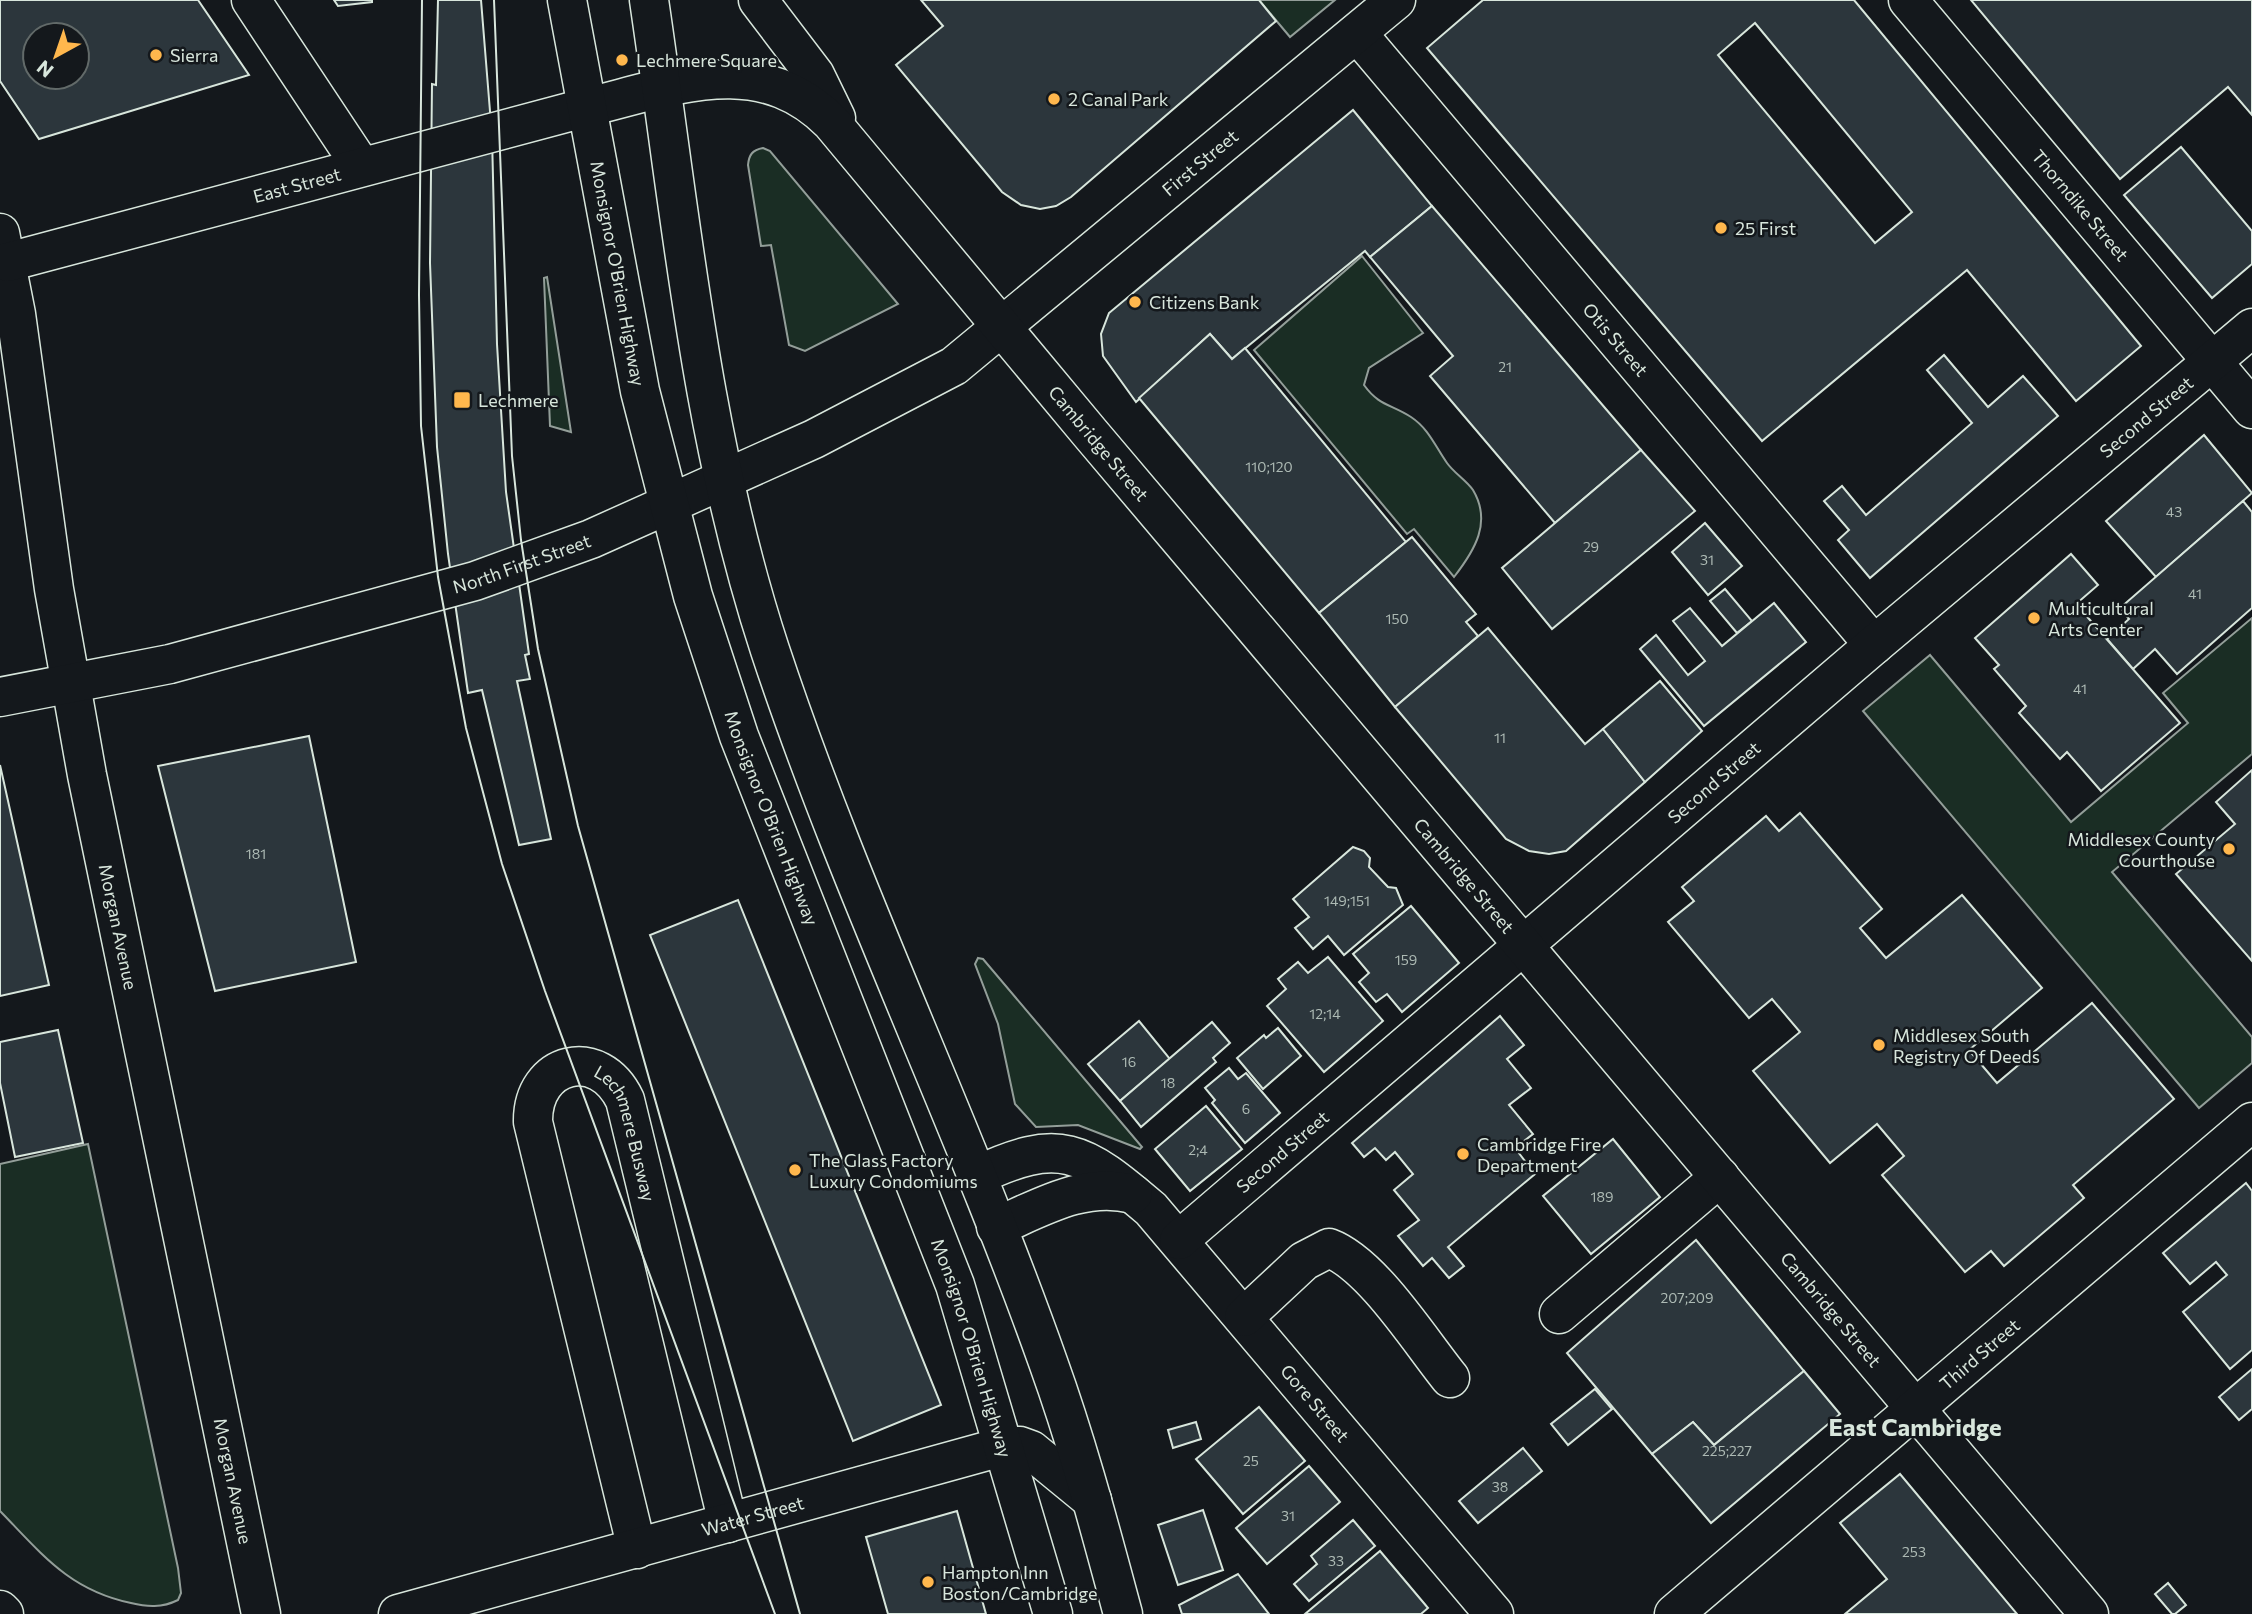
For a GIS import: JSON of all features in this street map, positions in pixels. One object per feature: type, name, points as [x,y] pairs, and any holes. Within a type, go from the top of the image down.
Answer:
[{"type":"main road","points":[[251,0],[361,166]]},
{"type":"main road","name":"Monsignor O'Brien Highway","points":[[567,0],[629,335],[667,505],[738,736],[953,1277],[1053,1614]]},
{"type":"main road","points":[[649,0],[688,282],[726,479],[754,596],[797,726],[1049,1365],[1092,1500],[1123,1614]]},
{"type":"main road","name":"Cambridge Street","points":[[758,0],[816,75],[844,135]]},
{"type":"main road","name":"First Street","points":[[1003,327],[1396,0]]},
{"type":"main road","name":"Thorndike Street","points":[[1908,0],[2252,409]]},
{"type":"main road","name":"Otis Street","points":[[1357,33],[1874,645]]},
{"type":"main road","name":"Cambridge Street","points":[[587,107],[661,89],[723,78],[769,83],[804,98],[844,135],[2089,1614]]},
{"type":"main road","name":"East Street","points":[[4,247],[361,166],[587,107]]},
{"type":"main road","name":"Morgan Avenue","points":[[4,247],[54,589],[71,684],[261,1614]]},
{"type":"main road","name":"North First Street","points":[[0,696],[170,664],[475,581],[591,539],[814,439],[940,374],[1003,327]]},
{"type":"main road","name":"Second Street","points":[[1179,1240],[1874,645],[2252,328]]},
{"type":"main road","name":"Lechmere Busway","points":[[637,1549],[533,1122],[534,1102],[540,1087],[549,1077],[567,1068],[583,1066],[600,1071],[618,1086],[625,1100],[728,1523]]},
{"type":"main road","name":"Third Street","points":[[1674,1614],[2252,1122]]},
{"type":"main road","name":"Gore Street","points":[[976,1176],[1010,1160],[1049,1151],[1081,1160],[1152,1209],[1494,1614]]},
{"type":"main road","points":[[1559,1314],[1720,1177]]},
{"type":"main road","points":[[996,1227],[1082,1192],[1107,1189],[1133,1194]]},
{"type":"main road","points":[[1244,1317],[1304,1261],[1329,1248],[1343,1253],[1370,1277],[1450,1378]]},
{"type":"main road","points":[[1005,1446],[1020,1446],[1031,1450],[1092,1500]]},
{"type":"main road","name":"Water Street","points":[[398,1614],[1005,1446]]},
{"type":"main road","points":[[0,1610],[4,1614]]},
{"type":"green space","points":[[1259,0],[1335,0],[1290,37]]},
{"type":"green space","points":[[763,148],[770,151],[898,304],[805,351],[789,345],[771,245],[761,246],[748,165],[752,154]]},
{"type":"green space","points":[[1362,256],[1423,333],[1369,368],[1364,385],[1380,401],[1411,417],[1423,427],[1450,467],[1473,490],[1478,502],[1481,524],[1478,535],[1468,557],[1454,577],[1414,529],[1407,534],[1254,350]]},
{"type":"green space","points":[[547,277],[571,432],[550,426],[544,278]]},
{"type":"green space","points":[[2252,618],[2252,754],[2112,872],[2252,1037],[2252,1063],[2199,1108],[1863,711],[1930,655],[2071,822],[2188,723],[2163,693]]},
{"type":"green space","points":[[978,958],[983,959],[1142,1147],[1140,1149],[1078,1125],[1036,1127],[1015,1104],[998,1024],[975,964]]},
{"type":"green space","points":[[88,1144],[178,1568],[181,1593],[178,1600],[160,1606],[109,1597],[73,1580],[44,1556],[0,1511],[0,1164]]},
{"type":"building","name":"Sierra","points":[[0,0],[198,0],[249,75],[39,139],[0,81]]},
{"type":"building","points":[[334,0],[372,0],[372,2],[338,6]]},
{"type":"building","points":[[438,0],[481,0],[492,136],[497,344],[506,492],[529,654],[525,655],[530,679],[517,681],[551,839],[519,845],[482,690],[468,693],[448,554],[437,447],[430,263],[432,84],[436,85]]},
{"type":"building","name":"2 Canal Park","points":[[921,0],[1259,0],[1276,21],[1071,197],[1056,206],[1040,209],[1021,205],[1002,192],[896,65],[943,26]]},
{"type":"building","name":"25 First","points":[[1483,0],[1854,0],[2141,346],[2076,401],[1967,270],[1762,441],[1427,48]],"holes":[[[1755,23],[1912,212],[1875,243],[1718,55]]]},
{"type":"building","points":[[1971,0],[2252,0],[2252,115],[2228,87],[2120,179]]},
{"type":"building","points":[[1353,110],[1432,206],[1370,257],[1365,251],[1232,359],[1210,334],[1136,402],[1103,356],[1101,334],[1109,313]]},
{"type":"building","points":[[2181,147],[2252,231],[2252,264],[2212,298],[2124,195]]},
{"type":"building","points":[[1432,206],[1641,450],[1555,523],[1430,376],[1453,356],[1370,257]]},
{"type":"building","points":[[1210,334],[1232,359],[1245,348],[1406,542],[1319,613],[1139,398]]},
{"type":"building","points":[[1944,355],[1988,407],[2023,376],[2058,416],[1870,578],[1838,540],[1849,530],[1824,501],[1842,486],[1866,515],[1972,423],[1927,370]]},
{"type":"building","points":[[2204,435],[2252,493],[2156,577],[2106,521]]},
{"type":"building","points":[[1641,450],[1695,511],[1552,629],[1502,568]]},
{"type":"building","points":[[2243,501],[2252,512],[2252,608],[2177,674],[2155,649],[2133,669],[2107,639],[2129,619],[2120,608]]},
{"type":"building","points":[[1705,523],[1742,566],[1708,595],[1672,552]]},
{"type":"building","points":[[1412,537],[1476,614],[1466,622],[1478,636],[1395,707],[1319,613]]},
{"type":"building","points":[[2071,554],[2098,585],[2076,604],[2180,723],[2101,791],[2067,752],[2060,759],[2019,713],[2026,706],[1994,669],[1999,665],[1975,638]]},
{"type":"building","points":[[1725,589],[1752,621],[1737,633],[1710,601]]},
{"type":"building","points":[[1774,603],[1806,642],[1704,726],[1640,649],[1656,635],[1688,675],[1705,661],[1673,621],[1690,608],[1722,646]]},
{"type":"building","points":[[1488,628],[1585,744],[1603,729],[1645,782],[1566,851],[1549,854],[1529,851],[1506,839],[1395,707]]},
{"type":"building","points":[[1660,681],[1702,731],[1645,782],[1603,729]]},
{"type":"building","points":[[309,736],[356,962],[215,991],[158,766]]},
{"type":"building","points":[[0,765],[49,985],[0,996]]},
{"type":"building","name":"Middlesex County Courthouse","points":[[2252,770],[2252,961],[2176,874],[2235,824],[2216,802]]},
{"type":"building","name":"Middlesex South Registry Of Deeds","points":[[1800,813],[1882,909],[1860,928],[1886,958],[1962,895],[2042,988],[1969,1050],[1997,1083],[2092,1003],[2174,1099],[2073,1185],[2084,1198],[2004,1266],[1991,1251],[1965,1272],[1882,1175],[1904,1156],[1877,1124],[1830,1163],[1753,1071],[1800,1032],[1772,999],[1749,1018],[1668,922],[1694,901],[1682,887],[1766,816],[1779,831]]},
{"type":"building","points":[[1353,847],[1364,851],[1370,858],[1369,867],[1388,887],[1396,888],[1403,905],[1344,955],[1328,936],[1313,949],[1295,928],[1309,917],[1293,899]]},
{"type":"building","name":"The Glass Factory Luxury Condomiums","points":[[738,900],[941,1405],[853,1441],[650,935]]},
{"type":"building","points":[[1411,906],[1459,963],[1402,1012],[1387,994],[1376,1002],[1359,982],[1369,973],[1353,954]]},
{"type":"building","points":[[1328,957],[1383,1021],[1324,1072],[1267,1006],[1286,989],[1278,979],[1298,962],[1308,973]]},
{"type":"building","points":[[1500,1016],[1524,1045],[1507,1059],[1531,1088],[1509,1105],[1533,1134],[1515,1148],[1535,1174],[1448,1247],[1464,1266],[1449,1278],[1432,1258],[1423,1266],[1398,1236],[1419,1220],[1394,1190],[1413,1174],[1395,1152],[1386,1160],[1375,1148],[1364,1157],[1352,1143]]},
{"type":"building","points":[[1139,1021],[1170,1059],[1120,1101],[1088,1064]]},
{"type":"building","points":[[1212,1022],[1230,1043],[1213,1058],[1216,1062],[1141,1127],[1120,1101]]},
{"type":"building","points":[[1278,1028],[1301,1056],[1263,1089],[1237,1058],[1264,1035],[1266,1038]]},
{"type":"building","points":[[58,1030],[83,1143],[15,1157],[0,1083],[0,1042]]},
{"type":"building","points":[[1229,1068],[1238,1079],[1246,1073],[1280,1113],[1245,1143],[1212,1103],[1215,1100],[1205,1088]]},
{"type":"building","points":[[1206,1106],[1242,1149],[1190,1191],[1155,1149]]},
{"type":"building","points":[[1613,1139],[1660,1197],[1591,1254],[1543,1196]]},
{"type":"building","points":[[2246,1183],[2252,1191],[2252,1350],[2230,1369],[2183,1312],[2227,1275],[2216,1262],[2190,1284],[2163,1253]]},
{"type":"building","points":[[1696,1240],[1804,1371],[1714,1445],[1693,1422],[1652,1454],[1567,1353]]},
{"type":"building","points":[[2252,1369],[2252,1409],[2239,1420],[2219,1397]]},
{"type":"building","points":[[1804,1371],[1840,1414],[1711,1523],[1652,1454],[1693,1422],[1714,1445]]},
{"type":"building","points":[[1595,1389],[1612,1409],[1568,1445],[1551,1424]]},
{"type":"building","points":[[1259,1407],[1305,1461],[1243,1514],[1196,1459]]},
{"type":"building","points":[[1196,1422],[1201,1439],[1173,1448],[1168,1430]]},
{"type":"building","points":[[1523,1448],[1542,1471],[1478,1523],[1459,1501]]},
{"type":"building","points":[[1309,1466],[1340,1502],[1267,1564],[1236,1528]]},
{"type":"building","points":[[1900,1474],[2017,1614],[1845,1614],[1887,1579],[1840,1523]]},
{"type":"building","points":[[1203,1510],[1223,1570],[1178,1585],[1158,1525]]},
{"type":"building","name":"Hampton Inn Boston/Cambridge","points":[[957,1511],[986,1614],[888,1614],[866,1537]]},
{"type":"building","points":[[1353,1520],[1375,1546],[1309,1601],[1294,1584],[1317,1564],[1311,1556]]},
{"type":"building","points":[[1380,1551],[1428,1608],[1421,1614],[1305,1614]]},
{"type":"building","points":[[1238,1574],[1269,1614],[1182,1614],[1179,1605]]},
{"type":"building","points":[[2168,1583],[2186,1605],[2175,1614],[2172,1614],[2155,1594]]},
{"type":"tram line","points":[[422,0],[419,295],[421,426],[438,577],[466,728],[502,864],[545,991],[775,1614]]},
{"type":"tram line","points":[[494,0],[512,456],[521,540],[538,649],[578,826],[800,1614]]},
{"type":"place","name":"Sierra","points":[[156,55]]},
{"type":"place","name":"Lechmere Square","points":[[622,60]]},
{"type":"place","name":"2 Canal Park","points":[[1054,99]]},
{"type":"place","name":"25 First","points":[[1721,228]]},
{"type":"place","name":"Citizens Bank","points":[[1135,302]]},
{"type":"place","name":"Lechmere","points":[[462,400]]},
{"type":"place","name":"Multicultural Arts Center","points":[[2034,618]]},
{"type":"place","name":"Middlesex County Courthouse","points":[[2229,849]]},
{"type":"place","name":"Middlesex South Registry Of Deeds","points":[[1879,1045]]},
{"type":"place","name":"Cambridge Fire Department","points":[[1463,1154]]},
{"type":"place","name":"The Glass Factory Luxury Condomiums","points":[[795,1170]]},
{"type":"place","name":"Hampton Inn Boston/Cambridge","points":[[928,1582]]},
{"type":"district","name":"East Cambridge","points":[[1915,1426]]}]
